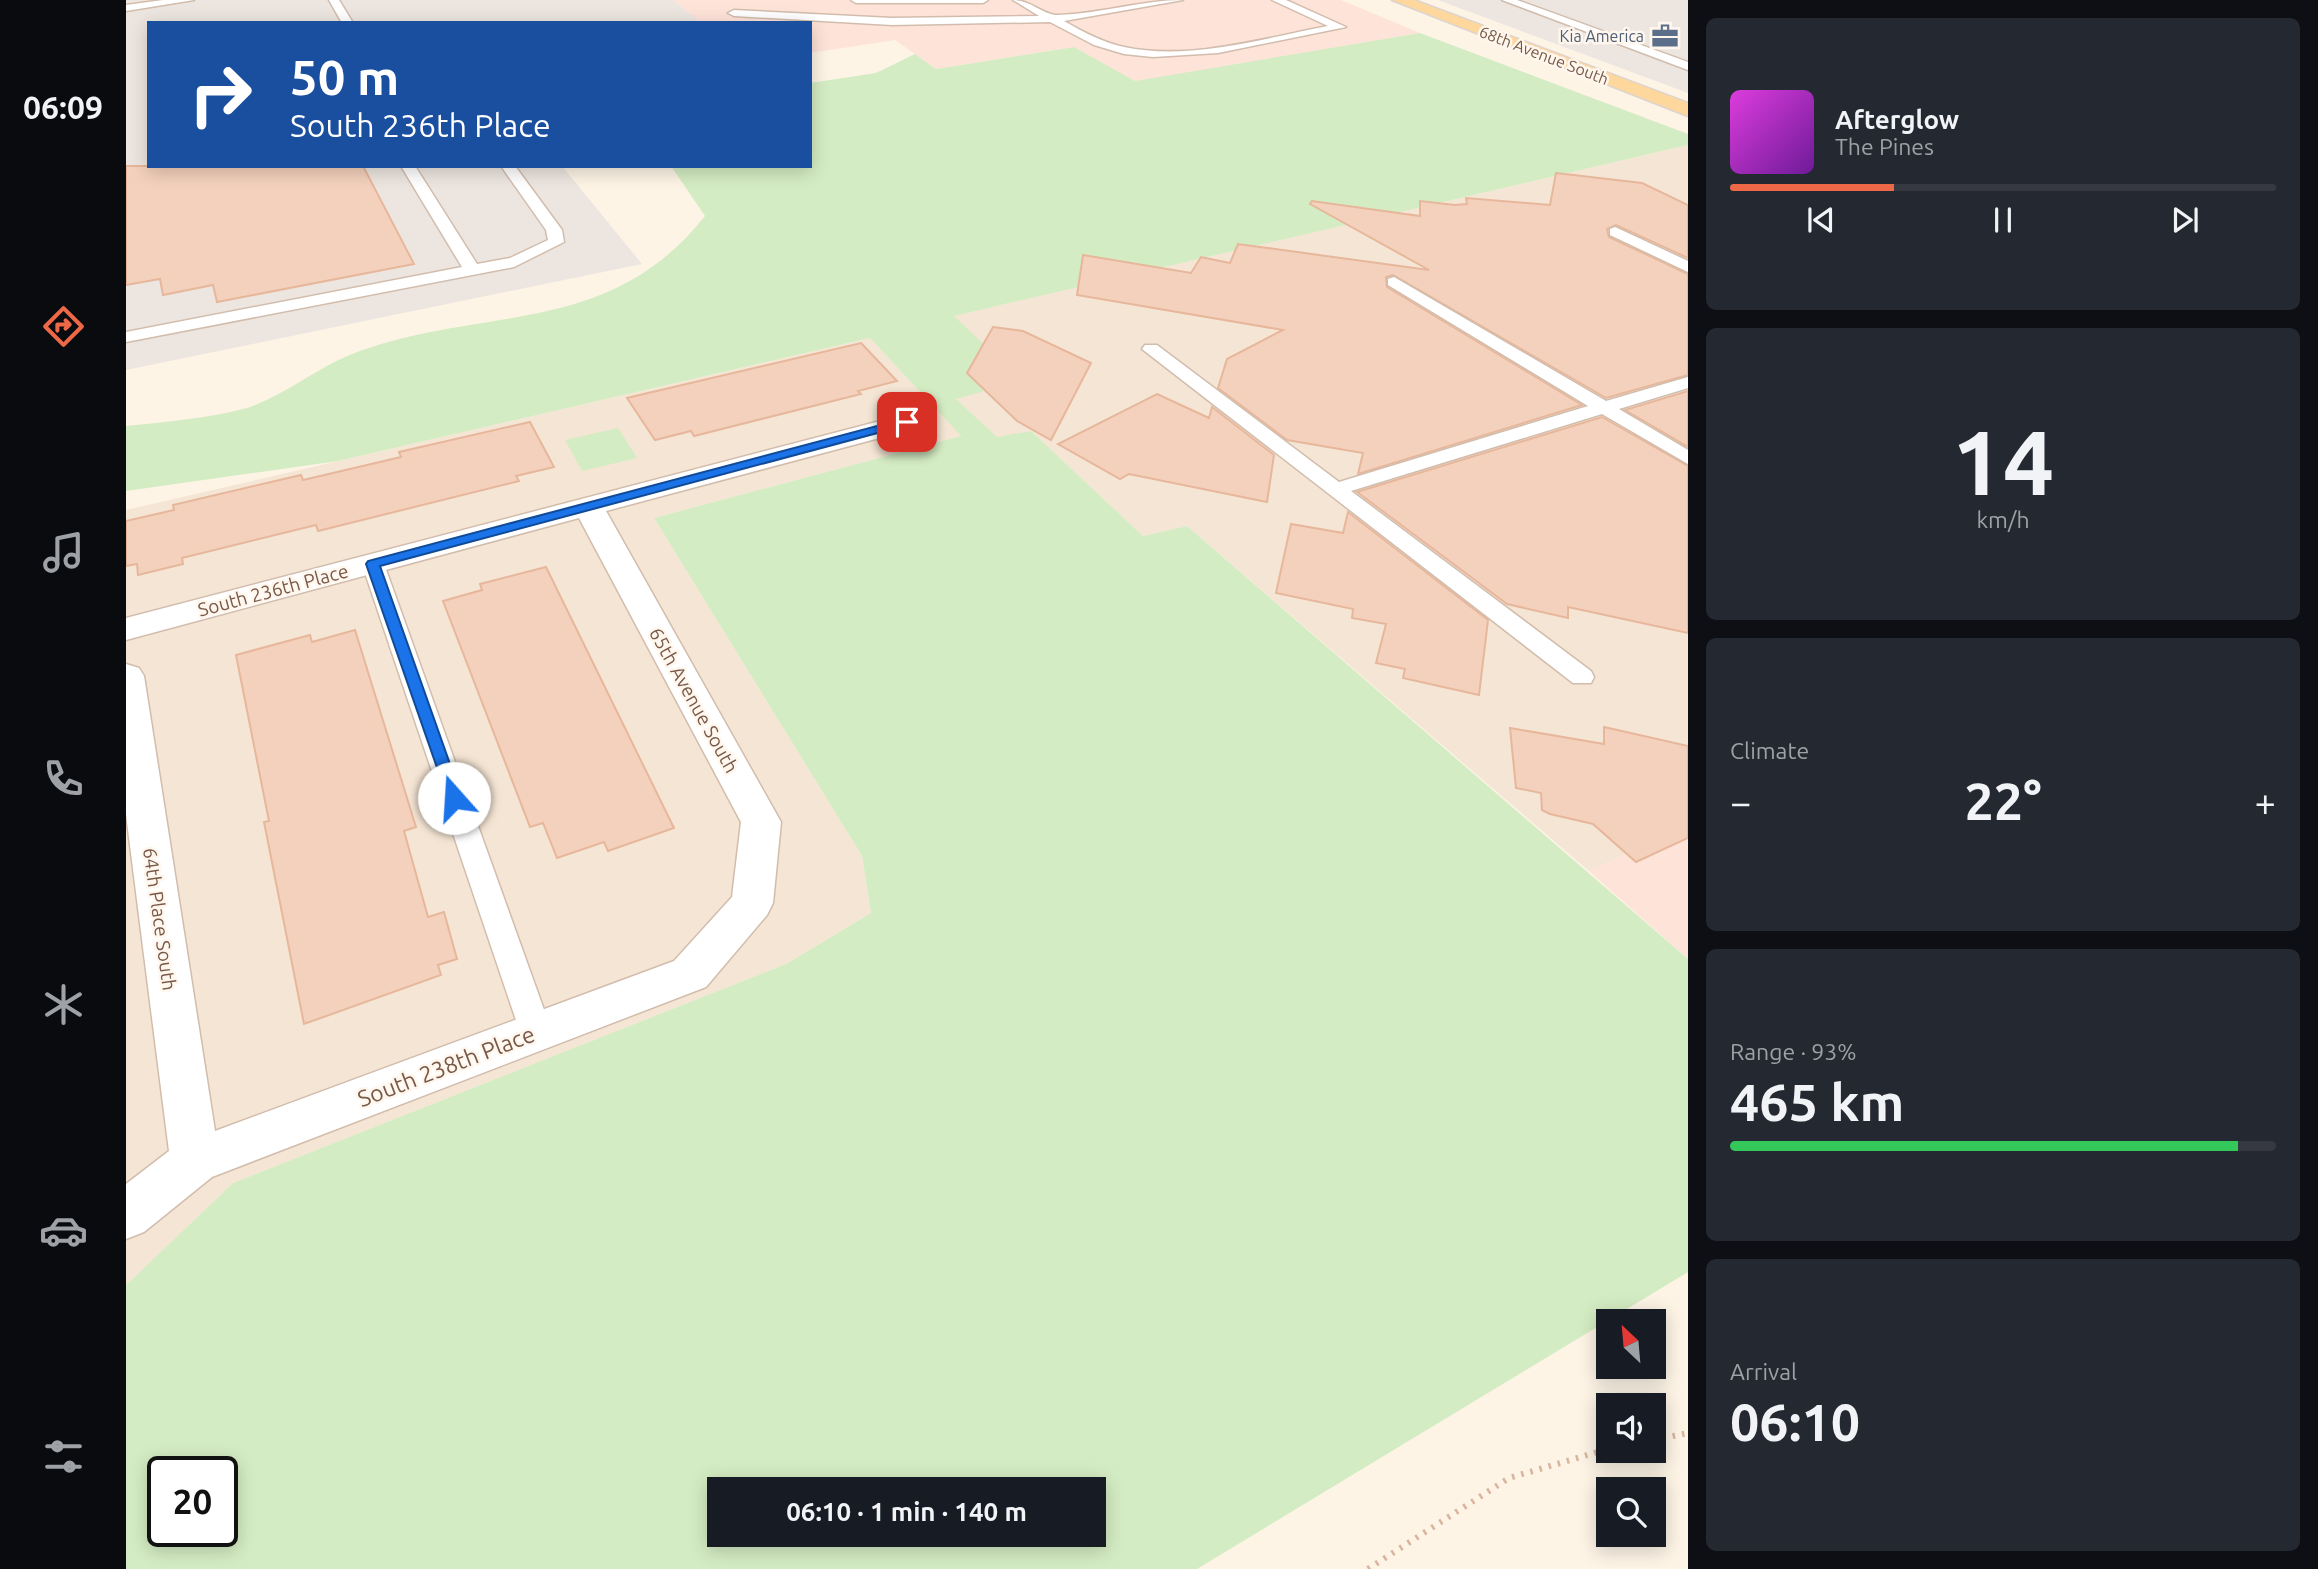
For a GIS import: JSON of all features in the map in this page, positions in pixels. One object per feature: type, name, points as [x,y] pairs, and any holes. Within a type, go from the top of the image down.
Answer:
[{"type":"main road","name":"68th Avenue South","points":[[1400,0],[1688,110]]},
{"type":"street","name":"South 236th Place","points":[[126,629],[907,422]]},
{"type":"street","name":"65th Avenue South","points":[[588,507],[761,822],[752,903]]},
{"type":"street","name":"64th Place South","points":[[126,676],[195,1161]]},
{"type":"street","name":"South 238th Place","points":[[126,1215],[195,1161],[690,974],[752,903]]},
{"type":"lane","points":[[126,8],[189,0]]},
{"type":"lane","points":[[334,0],[347,21]]},
{"type":"lane","points":[[856,0],[983,0]]},
{"type":"lane","points":[[1018,0],[1099,43],[1118,49],[1169,54],[1205,51],[1340,27],[1277,0]]},
{"type":"lane","points":[[743,21],[729,10],[897,23],[1053,19],[1178,0]]},
{"type":"lane","points":[[1507,0],[1688,66]]},
{"type":"lane","points":[[409,168],[472,270]]},
{"type":"lane","points":[[126,337],[514,262],[556,242],[554,230],[509,168]]},
{"type":"lane","points":[[1615,232],[1688,267]]},
{"type":"lane","points":[[1394,282],[1688,458]]},
{"type":"lane","points":[[1151,349],[1582,677]]},
{"type":"lane","points":[[1336,489],[1688,382]]},
{"type":"lane","points":[[373,564],[536,1032]]},
{"type":"path","points":[[1666,1438],[1688,1433]]},
{"type":"path","points":[[1368,1569],[1509,1478],[1596,1453]]},
{"type":"shaded area","points":[[126,0],[673,0],[699,21],[147,21],[147,168],[564,168],[642,264],[126,370]]},
{"type":"shaded area","points":[[673,0],[1341,0],[1420,33],[1135,82],[1074,47],[936,69],[895,40],[812,53],[812,21],[699,21]]},
{"type":"shaded area","points":[[1438,0],[1688,0],[1688,93]]},
{"type":"shaded area","points":[[1688,145],[1688,826],[1589,871],[1187,526],[1143,536],[1031,431],[997,438],[955,398],[1021,380],[953,316]]},
{"type":"shaded area","points":[[870,338],[961,436],[654,518],[862,856],[871,913],[786,964],[233,1183],[126,1285],[126,510]]},
{"type":"shaded area","points":[[1688,826],[1688,959],[1589,871]]},
{"type":"green space","points":[[1420,33],[1688,134],[1688,145],[954,316],[1022,380],[956,399],[997,437],[1031,431],[1143,536],[1187,526],[1688,959],[1688,1272],[1627,1309],[1596,1309],[1596,1328],[1197,1569],[126,1569],[126,1285],[233,1183],[786,964],[871,913],[862,856],[654,518],[961,436],[870,338],[338,461],[126,491],[126,426],[203,417],[247,408],[352,354],[400,339],[540,313],[584,301],[626,283],[667,255],[705,216],[672,168],[812,168],[812,83],[876,73],[915,54],[936,69],[1074,47],[1135,81]]},
{"type":"green space","points":[[618,428],[637,458],[582,471],[565,440]]},
{"type":"building","points":[[126,166],[364,168],[414,264],[217,302],[213,285],[163,295],[160,279],[126,285]]},
{"type":"building","points":[[1556,173],[1642,183],[1688,205],[1688,258],[1616,225],[1607,229],[1609,237],[1688,274],[1688,375],[1606,398],[1393,275],[1386,277],[1387,287],[1582,405],[1358,474],[1363,453],[1287,440],[1218,388],[1227,359],[1283,330],[1077,295],[1083,255],[1191,273],[1201,257],[1230,263],[1238,244],[1429,270],[1310,204],[1312,201],[1420,216],[1420,201],[1455,205],[1467,204],[1466,198],[1550,205]]},
{"type":"building","points":[[993,327],[1023,331],[1091,363],[1051,440],[1017,421],[967,373]]},
{"type":"building","points":[[861,343],[897,381],[858,391],[861,394],[694,436],[691,431],[655,440],[627,398]]},
{"type":"building","points":[[1688,391],[1688,447],[1625,410]]},
{"type":"building","points":[[1157,394],[1209,418],[1212,407],[1274,455],[1267,502],[1129,474],[1120,479],[1058,444]]},
{"type":"building","points":[[1602,417],[1688,466],[1688,633],[1568,607],[1568,618],[1507,604],[1357,492]]},
{"type":"building","points":[[530,422],[554,467],[516,476],[519,481],[318,531],[316,525],[182,558],[183,564],[138,575],[137,564],[126,566],[126,521],[174,510],[173,505],[301,475],[303,480],[401,457],[399,452]]},
{"type":"building","points":[[1348,512],[1488,620],[1479,695],[1403,678],[1405,669],[1376,663],[1386,624],[1352,618],[1353,609],[1276,593],[1291,524],[1343,533]]},
{"type":"building","points":[[546,567],[674,828],[608,851],[604,842],[557,858],[543,823],[530,827],[443,601],[482,590],[480,584]]},
{"type":"building","points":[[355,630],[416,827],[404,831],[428,917],[444,912],[457,959],[438,965],[441,975],[304,1024],[264,822],[269,821],[236,655],[310,635],[312,642]]},
{"type":"building","points":[[1604,727],[1688,746],[1688,838],[1636,862],[1593,824],[1550,814],[1542,810],[1541,793],[1516,788],[1510,728],[1604,744]]},
{"type":"place","name":"Kia America","points":[[1665,36]]},
{"type":"route","points":[[454,798],[373,564],[907,422]]}]
